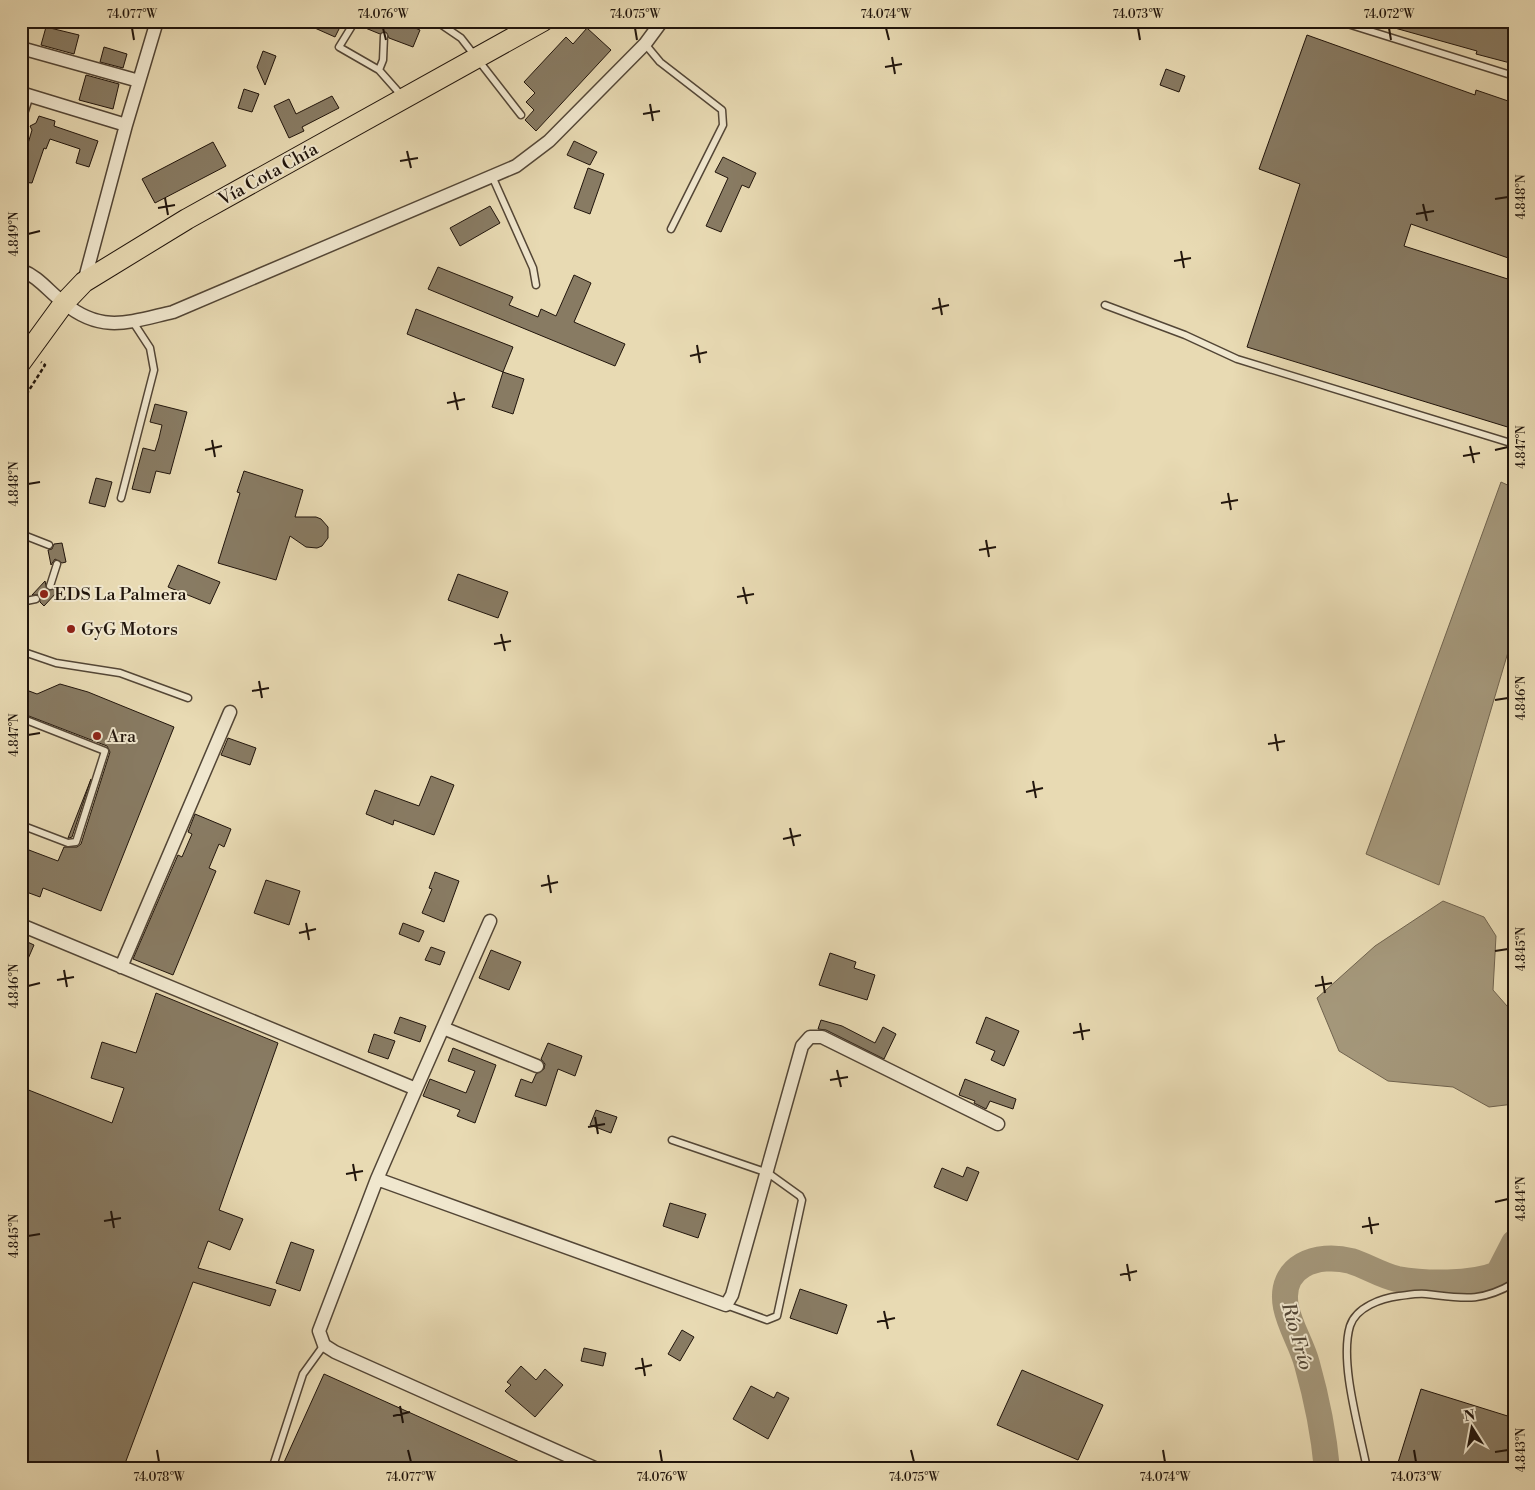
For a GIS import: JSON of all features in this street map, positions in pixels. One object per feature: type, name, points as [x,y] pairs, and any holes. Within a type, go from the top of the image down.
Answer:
[{"type":"main road","name":"Vía Cota Chía","points":[[30,361],[64,303],[84,282],[187,219],[403,97],[543,21]]},
{"type":"street","points":[[84,282],[126,125],[157,21]]},
{"type":"street","points":[[21,270],[33,275],[64,303],[85,318],[99,323],[132,322],[173,312],[516,166],[550,141],[645,44],[662,21]]},
{"type":"street","points":[[21,48],[139,81]]},
{"type":"street","points":[[26,94],[126,125]]},
{"type":"street","points":[[121,967],[230,712]]},
{"type":"street","points":[[490,922],[377,1179],[319,1331],[324,1345],[335,1352],[597,1469]]},
{"type":"street","points":[[21,925],[416,1089]]},
{"type":"street","points":[[443,1028],[538,1066]]},
{"type":"street","points":[[377,1179],[726,1305],[732,1296],[768,1173],[802,1046],[810,1037],[822,1037],[998,1124]]},
{"type":"lane","points":[[355,21],[339,47],[378,70],[403,97]]},
{"type":"lane","points":[[1338,21],[1514,76]]},
{"type":"lane","points":[[435,22],[461,38],[521,115]]},
{"type":"lane","points":[[378,70],[383,60],[384,36]]},
{"type":"lane","points":[[645,44],[660,62],[712,100],[722,110],[723,124],[671,229]]},
{"type":"lane","points":[[21,123],[26,94]]},
{"type":"lane","points":[[492,175],[533,268],[536,285]]},
{"type":"lane","points":[[1105,305],[1185,335],[1237,360],[1514,444]]},
{"type":"lane","points":[[121,498],[154,370],[150,348],[132,322]]},
{"type":"lane","points":[[21,534],[48,545]]},
{"type":"lane","points":[[50,586],[57,564]]},
{"type":"lane","points":[[21,602],[36,599]]},
{"type":"lane","points":[[21,651],[56,663],[120,673],[188,698]]},
{"type":"lane","points":[[21,718],[105,751],[76,842],[68,843],[21,825]]},
{"type":"lane","points":[[672,1140],[768,1173],[795,1190],[802,1200],[777,1316],[767,1320],[726,1305]]},
{"type":"lane","points":[[1367,1469],[1347,1365],[1350,1326],[1356,1318],[1369,1306],[1386,1298],[1425,1293],[1453,1298],[1467,1298],[1494,1292],[1514,1283]]},
{"type":"lane","points":[[272,1469],[303,1374],[324,1345]]},
{"type":"path","points":[[21,392],[26,395],[45,365],[30,361]]},
{"type":"shaded area","points":[[1501,482],[1514,488],[1514,632],[1439,885],[1366,854]]},
{"type":"shaded area","points":[[1443,901],[1484,917],[1496,936],[1493,990],[1514,1014],[1514,1104],[1489,1107],[1453,1087],[1388,1081],[1339,1051],[1317,998],[1375,946]]},
{"type":"building","points":[[299,21],[343,21],[335,37]]},
{"type":"building","points":[[360,21],[398,21],[420,30],[413,47],[389,38],[386,32],[380,34],[358,25]]},
{"type":"building","points":[[1384,21],[1514,21],[1514,64],[1476,54],[1477,51],[1384,25]]},
{"type":"building","points":[[46,27],[79,35],[74,54],[41,45]]},
{"type":"building","points":[[587,28],[611,50],[536,131],[525,120],[534,110],[526,102],[535,93],[524,82],[566,37],[573,44]]},
{"type":"building","points":[[1307,35],[1475,95],[1476,90],[1514,103],[1514,260],[1411,224],[1404,246],[1514,281],[1514,429],[1247,347],[1300,184],[1259,169]]},
{"type":"building","points":[[104,47],[127,54],[123,68],[100,62]]},
{"type":"building","points":[[263,51],[276,56],[265,85],[257,67]]},
{"type":"building","points":[[1166,69],[1185,76],[1179,92],[1160,85]]},
{"type":"building","points":[[86,75],[119,84],[113,109],[79,100]]},
{"type":"building","points":[[244,89],[259,94],[252,112],[238,108]]},
{"type":"building","points":[[332,96],[339,108],[302,127],[304,131],[289,138],[274,106],[289,99],[296,114]]},
{"type":"building","points":[[39,116],[55,121],[54,126],[98,141],[89,167],[76,163],[80,149],[50,139],[46,149],[44,148],[32,183],[21,182],[21,156],[24,157],[32,130],[30,126],[36,123]]},
{"type":"building","points":[[574,141],[597,152],[590,165],[567,155]]},
{"type":"building","points":[[213,142],[226,166],[155,203],[142,179]]},
{"type":"building","points":[[723,157],[756,173],[749,188],[742,185],[721,232],[706,226],[728,178],[715,172]]},
{"type":"building","points":[[588,168],[604,174],[590,214],[574,208]]},
{"type":"building","points":[[490,206],[500,223],[460,246],[450,228]]},
{"type":"building","points":[[438,267],[513,297],[509,305],[538,317],[541,309],[556,316],[574,275],[591,283],[574,322],[625,344],[615,366],[428,289]]},
{"type":"building","points":[[416,309],[513,347],[503,372],[407,334]]},
{"type":"building","points":[[503,372],[524,379],[513,414],[492,407]]},
{"type":"building","points":[[155,404],[187,412],[170,474],[156,471],[150,493],[132,489],[143,448],[155,451],[159,438],[162,425],[150,422]]},
{"type":"building","points":[[244,471],[303,490],[295,517],[316,517],[321,519],[328,527],[328,538],[322,546],[317,548],[306,547],[290,536],[276,580],[218,563],[240,493],[237,492]]},
{"type":"building","points":[[96,478],[112,482],[105,507],[89,503]]},
{"type":"building","name":"EDS La Palmera","points":[[62,543],[66,562],[62,563],[55,559],[51,565],[48,550],[52,549],[54,544]]},
{"type":"building","points":[[178,565],[220,582],[210,604],[168,587]]},
{"type":"building","points":[[458,574],[508,592],[498,618],[448,600]]},
{"type":"building","name":"EDS La Palmera","points":[[45,581],[47,590],[54,589],[57,592],[44,606],[40,602],[39,595],[32,595]]},
{"type":"building","points":[[60,684],[88,692],[174,727],[101,911],[43,888],[40,897],[21,890],[21,847],[58,861],[64,847],[77,847],[81,844],[110,752],[107,746],[21,713],[21,688],[37,694]]},
{"type":"building","points":[[228,738],[256,748],[250,765],[221,755]]},
{"type":"building","points":[[431,776],[454,785],[434,835],[394,820],[393,825],[366,814],[375,790],[419,806]]},
{"type":"building","points":[[91,779],[72,837],[68,838]]},
{"type":"building","points":[[195,814],[231,829],[224,847],[219,844],[209,868],[216,871],[173,975],[133,959],[178,855],[182,857],[192,834],[188,832]]},
{"type":"building","points":[[435,872],[459,881],[444,922],[422,913],[432,889],[429,888]]},
{"type":"building","points":[[266,880],[300,891],[289,925],[254,913]]},
{"type":"building","points":[[403,923],[424,931],[419,942],[399,934]]},
{"type":"building","points":[[21,939],[34,945],[21,975]]},
{"type":"building","points":[[431,947],[445,952],[440,965],[425,960]]},
{"type":"building","points":[[491,950],[521,962],[509,990],[479,978]]},
{"type":"building","points":[[830,953],[856,962],[854,968],[875,975],[867,1000],[819,985]]},
{"type":"building","points":[[156,993],[278,1043],[219,1210],[243,1219],[230,1250],[208,1241],[198,1268],[276,1290],[270,1306],[193,1282],[123,1469],[21,1469],[21,1087],[112,1123],[124,1088],[91,1078],[102,1042],[136,1053]]},
{"type":"building","points":[[400,1017],[426,1026],[420,1042],[394,1033]]},
{"type":"building","points":[[986,1017],[1019,1031],[1004,1066],[991,1060],[995,1051],[976,1043]]},
{"type":"building","points":[[821,1020],[842,1026],[875,1043],[883,1027],[896,1034],[884,1059],[826,1030],[818,1029]]},
{"type":"building","points":[[374,1034],[395,1041],[388,1059],[368,1052]]},
{"type":"building","points":[[548,1043],[582,1056],[575,1076],[558,1069],[546,1106],[515,1096],[521,1079],[532,1083],[536,1074],[544,1069],[545,1064],[541,1059]]},
{"type":"building","points":[[453,1048],[496,1065],[475,1123],[457,1116],[460,1110],[423,1096],[430,1079],[466,1093],[475,1071],[448,1061]]},
{"type":"building","points":[[965,1079],[1016,1099],[1013,1109],[990,1101],[986,1109],[974,1103],[975,1101],[959,1095]]},
{"type":"building","points":[[596,1110],[617,1117],[611,1133],[590,1125]]},
{"type":"building","points":[[967,1167],[979,1172],[967,1201],[934,1187],[942,1168],[963,1177]]},
{"type":"building","points":[[670,1203],[706,1214],[698,1238],[663,1226]]},
{"type":"building","points":[[291,1242],[314,1250],[300,1291],[276,1283]]},
{"type":"building","points":[[800,1289],[847,1305],[837,1334],[790,1318]]},
{"type":"building","points":[[682,1330],[694,1337],[680,1361],[668,1354]]},
{"type":"building","points":[[584,1348],[606,1353],[603,1366],[581,1361]]},
{"type":"building","points":[[521,1366],[536,1380],[545,1369],[563,1385],[535,1417],[505,1391],[511,1385],[507,1382]]},
{"type":"building","points":[[1022,1370],[1103,1405],[1078,1460],[997,1425]]},
{"type":"building","points":[[324,1374],[535,1469],[281,1469]]},
{"type":"building","points":[[751,1386],[774,1398],[777,1392],[789,1398],[768,1439],[733,1419]]},
{"type":"building","points":[[1421,1389],[1514,1418],[1514,1469],[1396,1469]]},
{"type":"waterway","name":"Río Frío","points":[[1327,1469],[1322,1430],[1310,1376],[1305,1357],[1290,1322],[1286,1307],[1285,1293],[1288,1281],[1294,1272],[1303,1265],[1313,1261],[1338,1259],[1363,1265],[1397,1279],[1434,1283],[1462,1282],[1487,1278],[1498,1274],[1514,1243]]},
{"type":"place","name":"EDS La Palmera","points":[[44,594]]},
{"type":"place","name":"GyG Motors","points":[[71,629]]},
{"type":"place","name":"Ara","points":[[97,736]]}]
